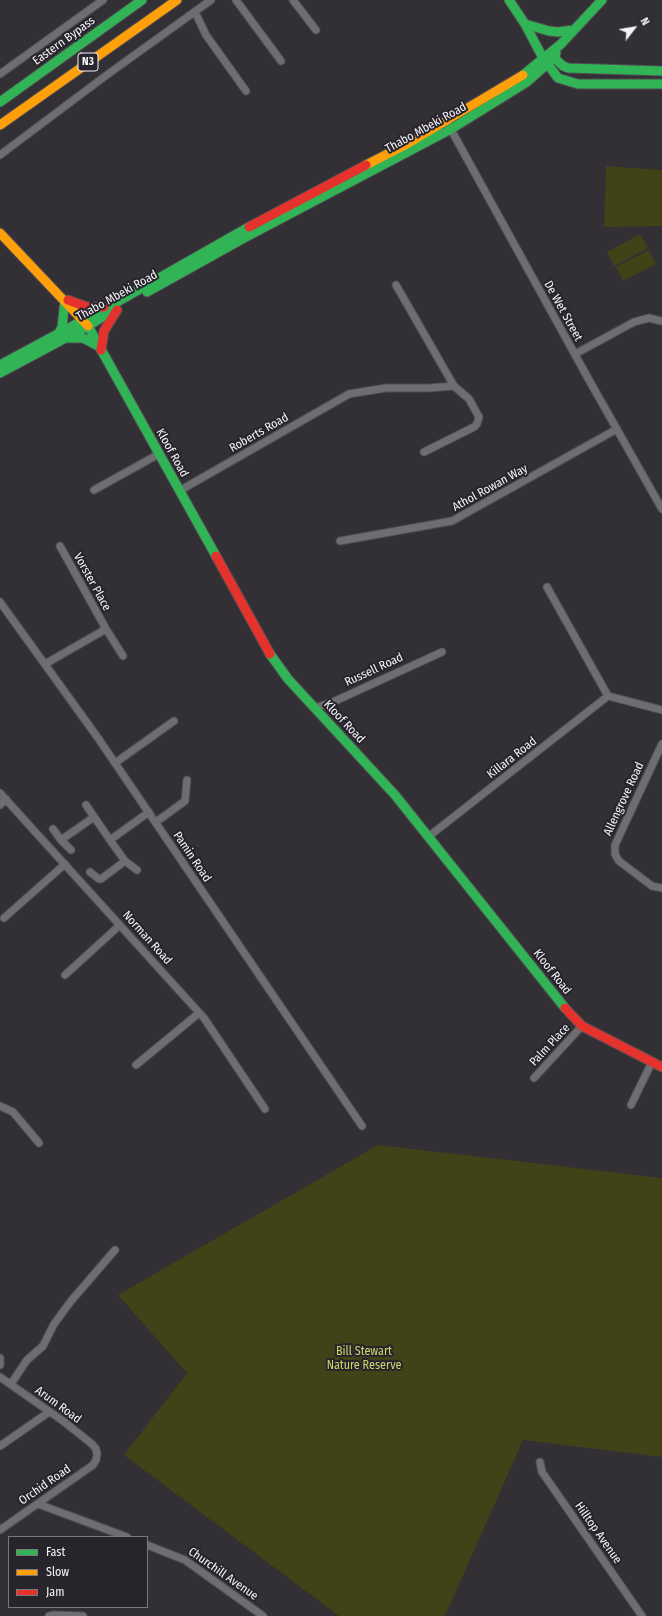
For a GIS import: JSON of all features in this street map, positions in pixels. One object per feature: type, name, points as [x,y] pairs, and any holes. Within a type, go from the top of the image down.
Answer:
[{"type":"main road","name":"Eastern Bypass","points":[[0,102],[142,0]]},
{"type":"main road","name":"N3","points":[[0,125],[177,0]]},
{"type":"main road","points":[[509,0],[537,46],[548,58],[558,78]]},
{"type":"main road","points":[[548,58],[602,0]]},
{"type":"main road","points":[[525,24],[549,31],[558,32],[573,30]]},
{"type":"main road","points":[[548,58],[568,68],[588,70],[662,71]]},
{"type":"main road","name":"Thabo Mbeki Road","points":[[322,194],[518,88],[548,58]]},
{"type":"main road","points":[[588,70],[588,84]]},
{"type":"main road","points":[[534,71],[574,83],[662,84]]},
{"type":"main road","name":"Thabo Mbeki Road","points":[[322,194],[376,160],[407,144],[449,126]]},
{"type":"main road","points":[[241,236],[322,194]]},
{"type":"main road","name":"Kloof Road","points":[[0,233],[86,323],[271,655],[288,679],[395,795],[563,1006],[582,1026],[662,1067]]},
{"type":"main road","name":"Thabo Mbeki Road","points":[[86,323],[108,306],[241,236]]},
{"type":"main road","name":"Thabo Mbeki Road","points":[[0,374],[62,336],[185,272],[241,236]]},
{"type":"main road","points":[[108,306],[80,306],[64,299],[62,336],[84,338],[100,348],[104,331],[119,307]]},
{"type":"main road","name":"Thabo Mbeki Road","points":[[0,365],[62,336]]},
{"type":"street","points":[[0,74],[103,0]]},
{"type":"street","points":[[0,155],[104,77],[211,0]]},
{"type":"street","points":[[236,0],[281,61]]},
{"type":"street","points":[[293,0],[316,30]]},
{"type":"street","points":[[195,12],[206,35],[246,91]]},
{"type":"street","name":"De Wet Street","points":[[449,126],[662,509]]},
{"type":"street","points":[[396,285],[454,386],[472,403],[479,417],[479,421],[474,427],[424,452]]},
{"type":"street","points":[[575,354],[634,322],[649,318],[662,321]]},
{"type":"street","name":"Roberts Road","points":[[179,491],[349,394],[386,388],[429,388],[454,386]]},
{"type":"street","name":"Athol Rowan Way","points":[[340,541],[452,521],[617,429]]},
{"type":"street","points":[[94,490],[159,454]]},
{"type":"street","name":"Vorster Place","points":[[60,546],[106,629],[123,656]]},
{"type":"street","points":[[547,587],[608,696],[662,710]]},
{"type":"street","name":"Pamin Road","points":[[0,602],[46,664],[156,822],[362,1126]]},
{"type":"street","name":"Vorster Place","points":[[46,664],[106,629]]},
{"type":"street","name":"Russell Road","points":[[315,708],[333,702],[442,652]]},
{"type":"street","name":"Killara Road","points":[[428,837],[608,696]]},
{"type":"street","points":[[115,763],[174,721]]},
{"type":"street","name":"Allengrove Road","points":[[662,744],[615,845],[615,854],[619,861],[652,886],[662,888]]},
{"type":"street","points":[[156,822],[185,801],[187,780]]},
{"type":"street","name":"Norman Road","points":[[0,793],[199,1013],[265,1109]]},
{"type":"street","points":[[0,805],[6,799]]},
{"type":"street","points":[[86,805],[125,861],[137,870]]},
{"type":"street","points":[[110,840],[149,812]]},
{"type":"street","points":[[61,840],[94,817]]},
{"type":"street","points":[[53,829],[70,850]]},
{"type":"street","points":[[90,872],[99,880],[125,861]]},
{"type":"street","points":[[4,918],[65,864]]},
{"type":"street","points":[[65,975],[120,925]]},
{"type":"street","points":[[136,1065],[199,1013]]},
{"type":"street","name":"Palm Place","points":[[534,1078],[582,1026]]},
{"type":"street","points":[[630,1105],[652,1062]]},
{"type":"street","points":[[0,1106],[13,1112],[39,1143]]},
{"type":"street","points":[[11,1384],[27,1360],[43,1346],[54,1324],[71,1301],[115,1250]]},
{"type":"street","points":[[0,1358],[0,1365]]},
{"type":"street","name":"Arum Road","points":[[0,1376],[92,1444],[98,1454]]},
{"type":"street","points":[[0,1446],[49,1412]]},
{"type":"street","name":"Orchid Road","points":[[0,1530],[93,1465],[98,1454]]},
{"type":"street","name":"Hilltop Avenue","points":[[540,1462],[542,1472],[642,1616]]},
{"type":"street","points":[[38,1504],[123,1536]]},
{"type":"street","name":"Churchill Avenue","points":[[148,1545],[185,1560],[263,1616]]},
{"type":"street","points":[[49,1616],[83,1616]]},
{"type":"green space","points":[[606,166],[662,170],[662,226],[604,227]]},
{"type":"green space","points":[[640,234],[648,248],[614,266],[607,252]]},
{"type":"green space","points":[[649,250],[656,264],[623,281],[616,267]]},
{"type":"green space","name":"Bill Stewart Nature Reserve","points":[[378,1145],[662,1178],[662,1457],[523,1440],[445,1616],[339,1616],[124,1455],[187,1373],[118,1295]]},
{"type":"traffic: fast","points":[[0,102],[142,0]]},
{"type":"traffic: fast","points":[[509,0],[525,24],[543,58],[558,78],[578,84],[662,84]]},
{"type":"traffic: fast","points":[[523,75],[561,44],[602,0]]},
{"type":"traffic: fast","points":[[525,24],[549,31],[558,32],[573,30]]},
{"type":"traffic: fast","points":[[147,292],[244,238],[451,129],[527,82],[554,58],[556,53]]},
{"type":"traffic: fast","points":[[550,54],[563,66],[568,68],[662,71]]},
{"type":"traffic: fast","points":[[0,365],[117,302],[249,227]]},
{"type":"traffic: fast","points":[[59,333],[62,327],[65,300]]},
{"type":"traffic: fast","points":[[0,373],[88,326],[112,311]]},
{"type":"traffic: fast","points":[[88,326],[216,556]]},
{"type":"traffic: fast","points":[[68,338],[83,338],[100,347]]},
{"type":"traffic: fast","points":[[270,654],[288,679],[395,795],[565,1008]]},
{"type":"traffic: slow","points":[[0,125],[177,0]]},
{"type":"traffic: slow","points":[[366,165],[407,144],[523,75]]},
{"type":"traffic: slow","points":[[0,233],[88,326]]},
{"type":"traffic: jam","points":[[249,227],[366,165]]},
{"type":"traffic: jam","points":[[68,300],[87,307],[104,307]]},
{"type":"traffic: jam","points":[[101,350],[104,331],[117,310]]},
{"type":"traffic: jam","points":[[216,556],[270,654]]},
{"type":"traffic: jam","points":[[565,1008],[582,1026],[662,1067]]}]
